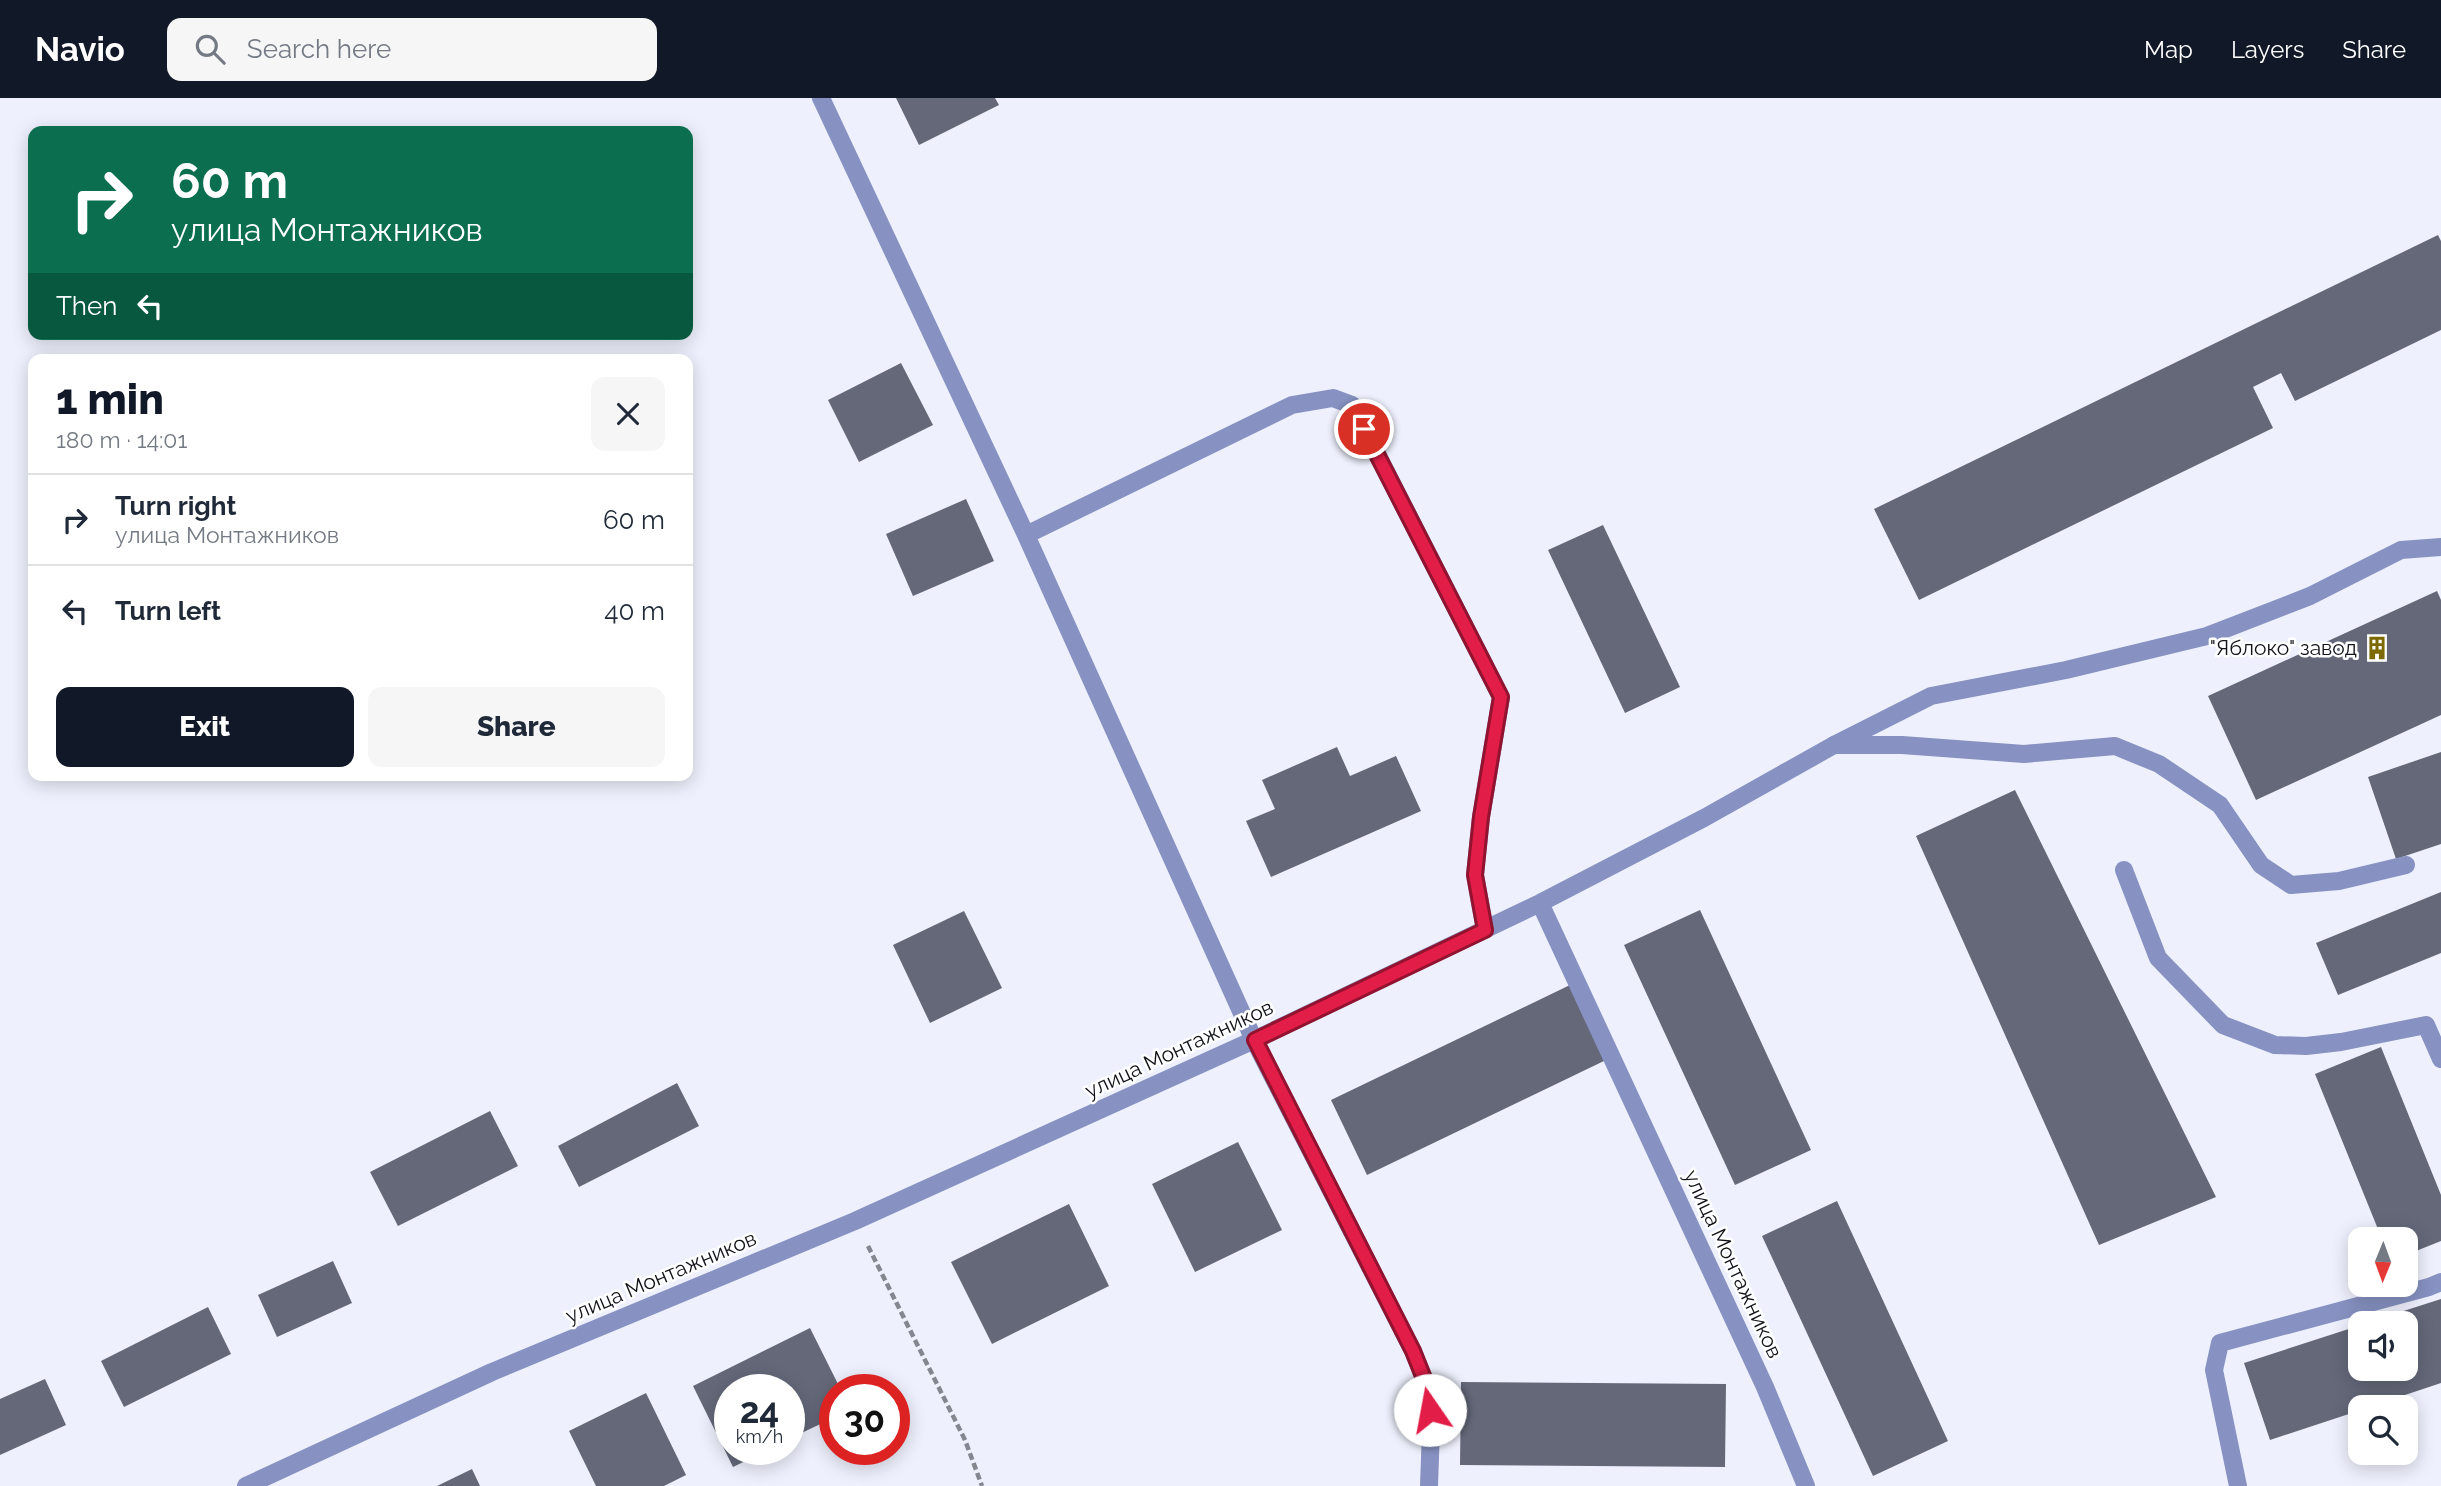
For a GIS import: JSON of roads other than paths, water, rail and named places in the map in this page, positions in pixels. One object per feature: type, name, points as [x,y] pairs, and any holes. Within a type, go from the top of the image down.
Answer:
[{"type":"street","points":[[821,98],[1026,534],[1255,1040],[1413,1351],[1429,1391],[1432,1429],[1429,1486]]},
{"type":"street","points":[[1026,534],[1292,405],[1333,398],[1352,405],[1501,697],[1481,817],[1475,875],[1485,930]]},
{"type":"street","points":[[1540,903],[1931,696],[2066,670],[2207,636],[2310,596],[2401,550],[2441,547]]},
{"type":"street","points":[[1834,745],[1902,745],[2024,754],[2115,746],[2159,764],[2220,805],[2260,864],[2291,885],[2339,881],[2406,865]]},
{"type":"street","points":[[2124,870],[2158,958],[2223,1025],[2275,1045],[2306,1046],[2426,1025],[2441,1059]]},
{"type":"street","name":"улица Монтажников","points":[[246,1486],[492,1372],[855,1221],[1255,1040],[1540,903],[1759,1375],[1806,1486]]},
{"type":"street","points":[[2238,1486],[2214,1370],[2220,1343],[2441,1282]]},
{"type":"place","name":"\"Яблоко\" завод","points":[[2377,648]]}]
